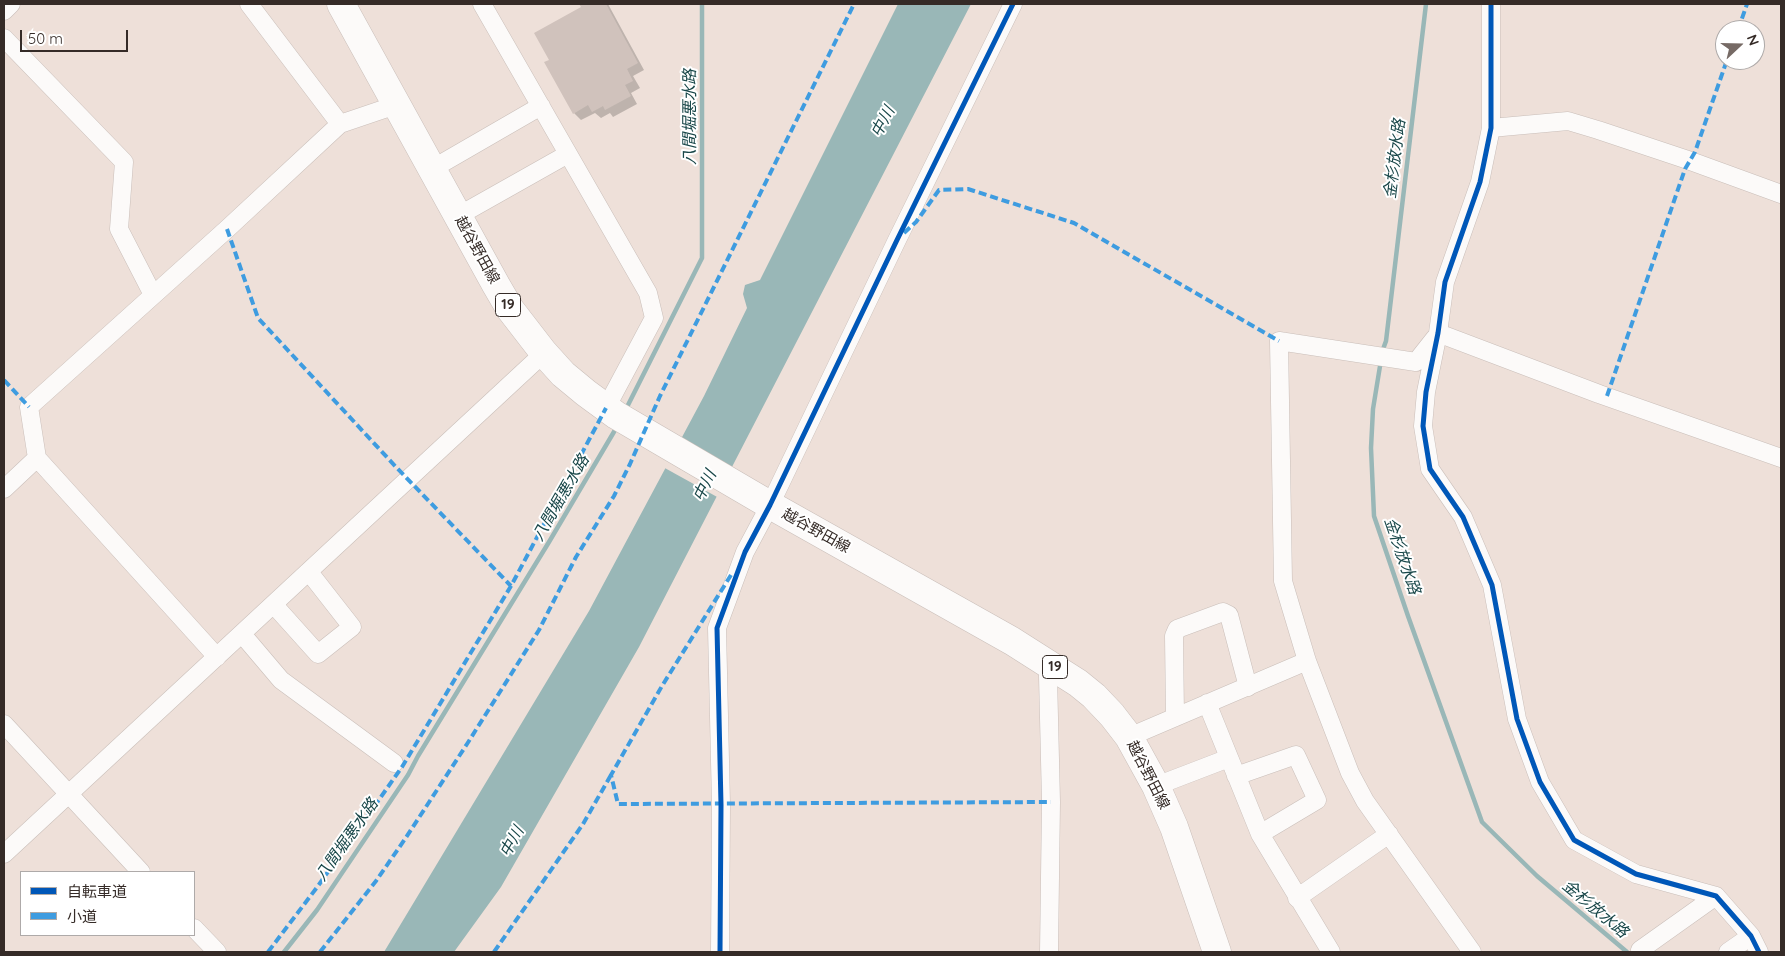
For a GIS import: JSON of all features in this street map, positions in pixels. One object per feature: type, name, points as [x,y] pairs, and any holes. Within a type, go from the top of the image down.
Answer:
[{"type":"main road","name":"越谷野田線","points":[[341,4],[510,309],[563,374],[611,412],[766,503],[1012,641],[1078,682],[1094,696],[1130,737],[1156,786],[1174,827],[1217,952]]},
{"type":"street","points":[[4,11],[11,4]]},
{"type":"street","points":[[249,4],[340,124]]},
{"type":"street","points":[[482,4],[648,293],[654,318],[611,412]]},
{"type":"street","points":[[720,952],[721,805],[718,628],[745,552],[766,503],[1013,4]]},
{"type":"street","points":[[1491,4],[1491,128],[1480,182],[1445,282],[1438,334],[1426,392],[1423,426],[1430,469],[1463,517],[1492,585],[1517,719],[1540,782],[1574,840],[1636,874],[1716,896],[1751,936],[1759,952]]},
{"type":"street","points":[[4,38],[124,162],[119,228],[153,295]]},
{"type":"street","points":[[217,657],[37,458],[29,408],[340,124],[396,104]]},
{"type":"street","points":[[432,169],[541,106]]},
{"type":"street","points":[[1491,128],[1568,122],[1685,159],[1781,194]]},
{"type":"street","points":[[458,216],[568,154]]},
{"type":"street","points":[[1438,334],[1599,394],[1781,458]]},
{"type":"street","points":[[1438,334],[1416,362],[1279,341],[1283,580],[1307,661],[1350,773],[1365,801],[1472,952]]},
{"type":"street","points":[[4,854],[544,353]]},
{"type":"street","points":[[4,489],[37,458]]},
{"type":"street","points":[[274,605],[318,654],[352,627],[309,572]]},
{"type":"street","points":[[1174,717],[1174,636],[1178,630],[1224,612],[1229,615],[1248,687]]},
{"type":"street","points":[[242,634],[282,680],[394,763]]},
{"type":"street","points":[[1130,737],[1307,661]]},
{"type":"street","points":[[1049,952],[1052,802],[1048,676],[1053,666]]},
{"type":"street","points":[[1207,704],[1260,834],[1331,952]]},
{"type":"street","points":[[4,724],[140,871]]},
{"type":"street","points":[[1236,776],[1296,755],[1317,800],[1260,834]]},
{"type":"street","points":[[1156,786],[1229,758]]},
{"type":"street","points":[[1297,898],[1389,834]]},
{"type":"street","points":[[1640,950],[1716,896]]},
{"type":"street","points":[[195,929],[216,952]]},
{"type":"street","points":[[1728,952],[1751,936]]},
{"type":"water","name":"中川","points":[[898,4],[971,4],[639,647],[501,887],[454,952],[384,952],[589,611],[704,396],[747,308],[743,294],[745,285],[760,280]]},
{"type":"pier","points":[[676,442],[732,473],[719,498],[663,467]]},
{"type":"building","points":[[579,4],[606,4],[638,63],[627,69],[633,81],[625,85],[631,96],[605,110],[603,106],[592,112],[588,105],[573,114],[544,62],[549,60],[534,33],[581,7]]},
{"type":"waterway","name":"八間堀悪水路","points":[[626,409],[702,258],[702,4]]},
{"type":"waterway","name":"金杉放水路","points":[[1382,352],[1386,341],[1426,4]]},
{"type":"waterway","name":"金杉放水路","points":[[1381,360],[1373,409],[1371,448],[1374,516],[1482,822],[1537,876],[1627,952]]},
{"type":"waterway","name":"八間堀悪水路","points":[[284,952],[317,910],[408,775],[618,425]]},
{"type":"marked path","points":[[320,952],[376,881],[405,839],[539,630],[576,557],[614,496],[660,396],[854,4]]},
{"type":"marked path","points":[[1741,20],[1747,4]]},
{"type":"marked path","points":[[1607,396],[1685,169],[1695,152],[1724,70]]},
{"type":"marked path","points":[[904,233],[916,222],[939,190],[968,189],[1074,223],[1279,341]]},
{"type":"marked path","points":[[227,229],[258,318],[396,467],[511,586]]},
{"type":"marked path","points":[[4,380],[29,407]]},
{"type":"marked path","points":[[268,952],[318,886],[402,767],[511,586],[606,408]]},
{"type":"marked path","points":[[731,575],[662,686],[611,775],[618,804],[1051,802]]},
{"type":"marked path","points":[[494,952],[583,824],[611,775]]},
{"type":"cycle path","points":[[720,952],[721,805],[717,628],[745,552],[770,505],[1013,4]]},
{"type":"cycle path","points":[[1491,4],[1491,128],[1480,182],[1445,282],[1438,333],[1426,392],[1423,426],[1430,469],[1463,517],[1492,585],[1517,719],[1540,782],[1574,840],[1636,874],[1716,896],[1751,936],[1759,952]]}]
